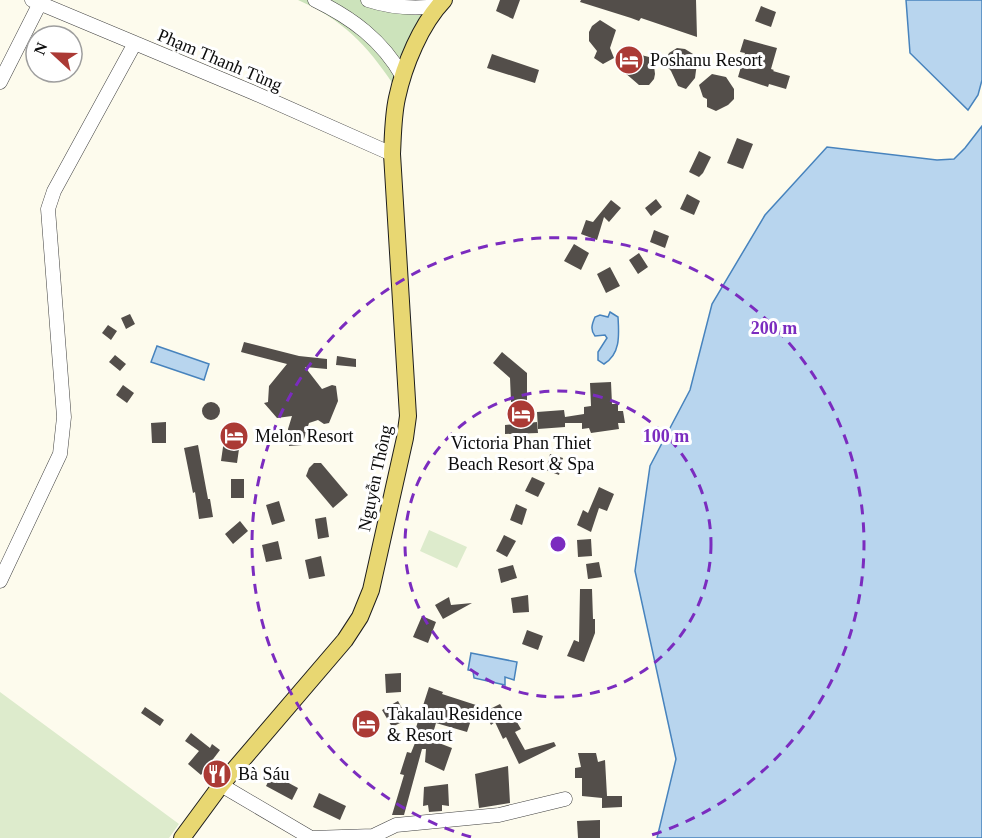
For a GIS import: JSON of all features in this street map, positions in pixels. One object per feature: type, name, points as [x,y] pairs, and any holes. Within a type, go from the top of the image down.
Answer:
[{"type":"main road","name":"Nguyễn Thông","points":[[182,838],[221,785],[345,640],[360,617],[371,590],[408,416],[392,154],[394,119],[403,77],[418,41],[441,3]]},
{"type":"street","points":[[315,0],[346,16],[368,34],[389,56],[403,77]]},
{"type":"street","points":[[368,0],[385,6],[411,9],[441,3]]},
{"type":"street","points":[[0,82],[36,2]]},
{"type":"street","name":"Phạm Thanh Tùng","points":[[36,2],[252,92],[392,154]]},
{"type":"street","points":[[0,580],[60,454],[64,417],[48,209],[54,191],[135,43]]},
{"type":"street","points":[[221,785],[311,838],[374,836],[396,825],[499,815],[565,799]]},
{"type":"green space","points":[[298,0],[437,0],[399,58],[393,84],[352,34],[314,7]]},
{"type":"green space","points":[[429,530],[467,547],[457,568],[420,551]]},
{"type":"green space","points":[[0,692],[179,824],[169,838],[0,838]]},
{"type":"water","points":[[906,0],[982,0],[982,80],[978,95],[968,110],[910,53]]},
{"type":"water","points":[[982,126],[982,838],[657,838],[676,759],[635,571],[650,466],[690,390],[712,304],[765,215],[827,147],[937,160],[954,159]]},
{"type":"water","points":[[610,312],[618,317],[618,337],[614,355],[604,364],[598,360],[598,352],[607,338],[605,335],[595,336],[592,327],[595,317],[600,315],[608,317]]},
{"type":"water","points":[[157,346],[209,364],[204,380],[151,362]]},
{"type":"water","points":[[471,653],[517,662],[514,680],[505,677],[505,685],[474,678],[473,671],[468,670]]},
{"type":"building","points":[[500,0],[520,0],[513,19],[496,11]]},
{"type":"building","points":[[581,0],[696,0],[697,37],[641,18],[639,21],[580,2]]},
{"type":"building","points":[[761,6],[776,12],[771,27],[755,21]]},
{"type":"building","points":[[600,20],[616,30],[610,48],[614,58],[603,64],[594,58],[597,51],[589,41],[592,26]]},
{"type":"building","points":[[744,39],[777,48],[771,69],[790,76],[786,89],[769,84],[768,87],[738,77],[745,53],[740,52]]},
{"type":"building","points":[[677,48],[685,49],[693,54],[697,63],[695,78],[686,89],[678,86],[671,71],[664,63],[669,53]]},
{"type":"building","points":[[492,54],[539,70],[535,83],[487,68]]},
{"type":"building","points":[[641,55],[653,58],[655,74],[649,85],[639,85],[624,72],[632,57]]},
{"type":"building","points":[[712,74],[726,77],[734,89],[734,99],[716,111],[707,107],[707,99],[703,97],[699,85]]},
{"type":"building","points":[[737,138],[753,144],[743,169],[727,163]]},
{"type":"building","points":[[699,151],[711,157],[699,177],[689,172]]},
{"type":"building","points":[[687,194],[700,201],[694,215],[680,209]]},
{"type":"building","points":[[656,199],[662,207],[651,216],[645,208]]},
{"type":"building","points":[[611,200],[621,208],[609,222],[604,217],[597,240],[581,234],[586,220],[593,222]]},
{"type":"building","points":[[654,230],[669,236],[665,248],[650,242]]},
{"type":"building","points":[[574,244],[589,253],[581,270],[564,261]]},
{"type":"building","points":[[639,253],[648,267],[638,274],[629,260]]},
{"type":"building","points":[[610,267],[620,286],[606,293],[597,274]]},
{"type":"building","points":[[130,314],[135,324],[126,329],[121,318]]},
{"type":"building","points":[[108,325],[117,331],[111,340],[102,333]]},
{"type":"building","points":[[244,342],[299,356],[327,359],[327,369],[305,367],[322,389],[332,385],[336,386],[338,401],[329,423],[324,424],[318,420],[309,423],[302,445],[289,446],[288,429],[292,416],[277,418],[264,403],[268,402],[269,386],[287,364],[241,352]]},
{"type":"building","points":[[502,352],[527,373],[527,401],[511,402],[510,378],[493,363]]},
{"type":"building","points":[[115,355],[126,364],[120,371],[109,362]]},
{"type":"building","points":[[337,356],[356,359],[356,367],[336,365]]},
{"type":"building","points":[[611,382],[612,404],[618,404],[618,411],[623,411],[625,423],[618,423],[619,429],[591,433],[589,428],[582,429],[582,423],[565,423],[565,427],[538,429],[537,412],[564,410],[565,417],[584,414],[584,407],[591,406],[590,383]]},
{"type":"building","points":[[123,385],[134,393],[127,403],[116,395]]},
{"type":"building","points":[[211,402],[217,405],[220,411],[217,417],[211,420],[205,417],[202,411],[205,405]]},
{"type":"building","points":[[166,422],[166,443],[152,443],[151,423]]},
{"type":"building","points":[[537,422],[538,433],[505,434],[505,425]]},
{"type":"building","points":[[224,440],[240,442],[237,463],[221,461]]},
{"type":"building","points":[[198,445],[213,517],[199,519],[184,448]]},
{"type":"building","points":[[550,454],[563,458],[559,475],[546,470]]},
{"type":"building","points":[[314,463],[321,463],[348,495],[333,508],[306,476]]},
{"type":"building","points":[[532,477],[545,483],[538,497],[525,491]]},
{"type":"building","points":[[231,479],[244,479],[244,498],[231,498]]},
{"type":"building","points":[[599,487],[614,494],[607,511],[599,508],[591,532],[577,525],[583,510],[588,513]]},
{"type":"building","points":[[279,501],[285,521],[272,525],[266,505]]},
{"type":"building","points":[[516,504],[527,509],[522,525],[510,520]]},
{"type":"building","points":[[326,517],[329,537],[318,539],[315,519]]},
{"type":"building","points":[[240,521],[248,531],[233,544],[225,534]]},
{"type":"building","points":[[504,535],[516,541],[507,557],[496,551]]},
{"type":"building","points":[[591,539],[592,556],[578,557],[577,540]]},
{"type":"building","points":[[278,541],[282,559],[266,562],[262,545]]},
{"type":"building","points":[[321,556],[325,576],[309,579],[305,560]]},
{"type":"building","points":[[599,562],[602,577],[588,579],[586,564]]},
{"type":"building","points":[[513,565],[517,578],[501,583],[498,569]]},
{"type":"building","points":[[580,589],[592,589],[593,619],[595,619],[595,633],[584,662],[567,656],[574,640],[579,642]]},
{"type":"building","points":[[528,595],[529,612],[513,613],[511,598]]},
{"type":"building","points":[[449,597],[451,605],[472,603],[443,619],[435,605]]},
{"type":"building","points":[[422,616],[436,622],[428,643],[413,637]]},
{"type":"building","points":[[527,630],[543,636],[538,650],[522,644]]},
{"type":"building","points":[[401,673],[401,692],[386,693],[385,674]]},
{"type":"building","points":[[429,687],[443,692],[442,694],[476,705],[467,732],[436,723],[431,740],[452,748],[444,771],[425,762],[426,749],[422,749],[404,815],[392,815],[404,775],[400,774],[407,752],[411,753],[417,738],[413,737]]},
{"type":"building","points":[[398,701],[408,719],[392,727],[382,710]]},
{"type":"building","points":[[500,704],[510,720],[514,717],[521,729],[515,732],[525,750],[554,742],[556,746],[519,764],[506,737],[503,739],[495,722],[491,725],[484,712]]},
{"type":"building","points":[[145,707],[164,720],[160,726],[141,713]]},
{"type":"building","points":[[191,733],[210,748],[212,744],[220,750],[201,775],[188,764],[199,751],[185,741]]},
{"type":"building","points":[[578,753],[596,753],[598,762],[605,760],[607,796],[622,796],[622,807],[602,808],[602,798],[582,796],[582,778],[575,778],[575,768],[581,767]]},
{"type":"building","points":[[508,766],[510,803],[479,808],[475,774]]},
{"type":"building","points":[[272,774],[298,788],[292,800],[266,786]]},
{"type":"building","points":[[448,784],[449,806],[442,805],[442,811],[429,812],[428,805],[423,806],[424,787]]},
{"type":"building","points":[[319,793],[346,806],[340,820],[313,807]]},
{"type":"building","points":[[600,820],[600,838],[578,838],[577,821]]},
{"type":"place","name":"Poshanu Resort","points":[[629,60]]},
{"type":"place","name":"Victoria Phan Thiet Beach Resort & Spa","points":[[521,414]]},
{"type":"place","name":"Melon Resort","points":[[234,436]]},
{"type":"place","name":"Takalau Residence & Resort","points":[[366,724]]},
{"type":"place","name":"Bà Sáu","points":[[217,774]]}]
